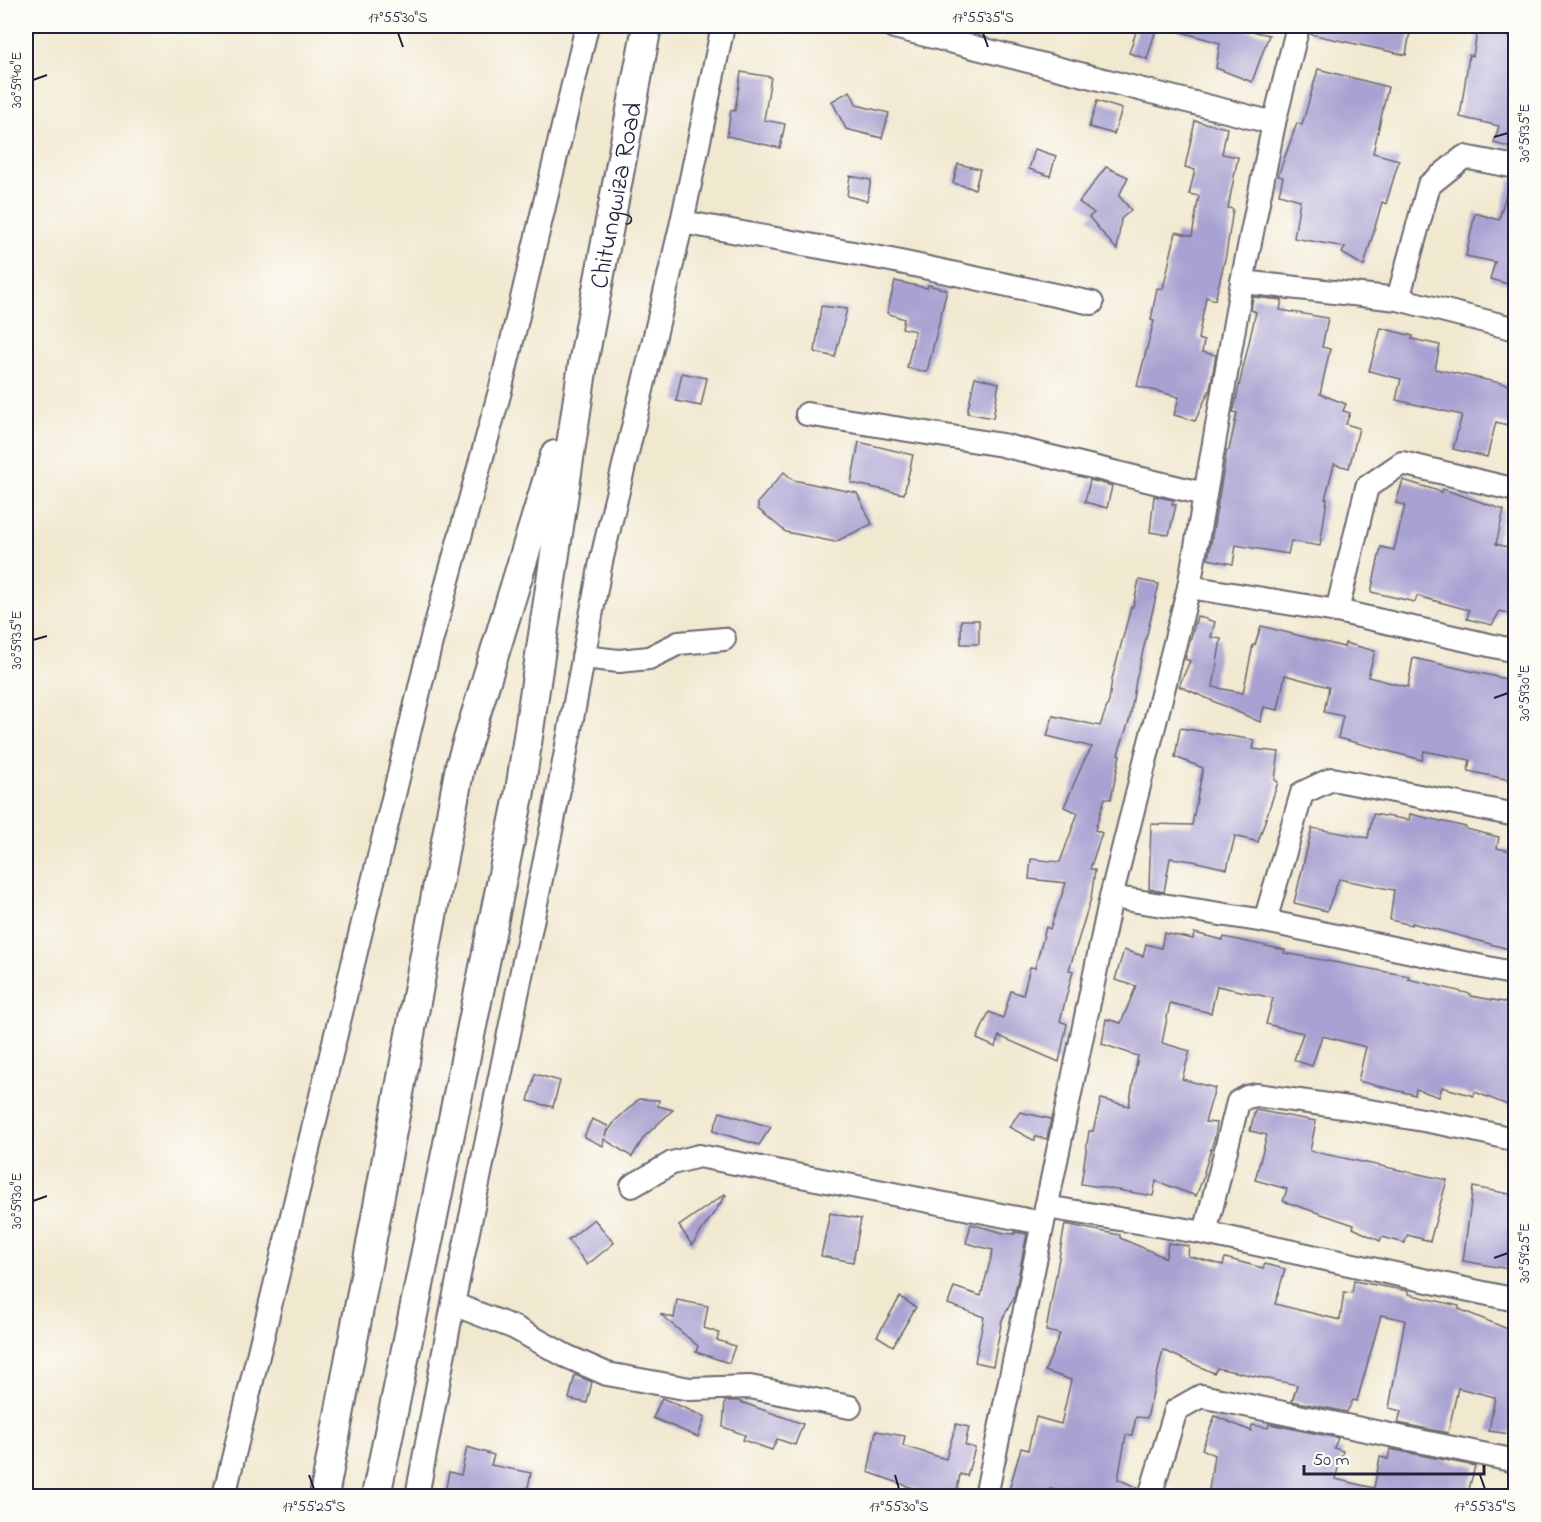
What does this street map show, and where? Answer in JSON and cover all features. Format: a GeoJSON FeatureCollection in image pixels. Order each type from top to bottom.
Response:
{"type":"FeatureCollection","features":[{"type":"Feature","properties":{"kind":"main road","name":"Chitungwiza Road"},"geometry":{"type":"LineString","coordinates":[[583,364],[647,26]]}},
{"type":"Feature","properties":{"kind":"main road"},"geometry":{"type":"LineString","coordinates":[[324,1497],[460,766],[583,364]]}},
{"type":"Feature","properties":{"kind":"main road"},"geometry":{"type":"LineString","coordinates":[[376,1497],[520,792],[583,364]]}},
{"type":"Feature","properties":{"kind":"street"},"geometry":{"type":"LineString","coordinates":[[224,1497],[431,642],[500,391],[587,26]]}},
{"type":"Feature","properties":{"kind":"street"},"geometry":{"type":"LineString","coordinates":[[417,1497],[453,1304],[554,816],[601,562],[682,222],[723,26]]}},
{"type":"Feature","properties":{"kind":"street"},"geometry":{"type":"LineString","coordinates":[[986,1497],[1111,897],[1189,587],[1242,282],[1274,123],[1298,26]]}},
{"type":"Feature","properties":{"kind":"street"},"geometry":{"type":"LineString","coordinates":[[894,27],[1274,123]]}},
{"type":"Feature","properties":{"kind":"street"},"geometry":{"type":"LineString","coordinates":[[1398,299],[1429,185],[1464,157],[1515,167]]}},
{"type":"Feature","properties":{"kind":"street"},"geometry":{"type":"LineString","coordinates":[[682,222],[886,259],[1092,303]]}},
{"type":"Feature","properties":{"kind":"street"},"geometry":{"type":"LineString","coordinates":[[1242,282],[1398,299],[1515,328]]}},
{"type":"Feature","properties":{"kind":"street"},"geometry":{"type":"LineString","coordinates":[[807,414],[1002,445],[1204,494]]}},
{"type":"Feature","properties":{"kind":"street"},"geometry":{"type":"LineString","coordinates":[[1337,611],[1367,487],[1402,463],[1515,490]]}},
{"type":"Feature","properties":{"kind":"street"},"geometry":{"type":"LineString","coordinates":[[1189,587],[1337,611],[1515,651]]}},
{"type":"Feature","properties":{"kind":"street"},"geometry":{"type":"LineString","coordinates":[[583,657],[618,661],[649,658],[679,643],[724,639]]}},
{"type":"Feature","properties":{"kind":"street"},"geometry":{"type":"LineString","coordinates":[[1265,921],[1302,793],[1332,779],[1515,815]]}},
{"type":"Feature","properties":{"kind":"street"},"geometry":{"type":"LineString","coordinates":[[1111,897],[1265,921],[1515,974]]}},
{"type":"Feature","properties":{"kind":"street"},"geometry":{"type":"LineString","coordinates":[[1205,1233],[1238,1102],[1246,1097],[1256,1095],[1375,1111],[1469,1128],[1515,1140]]}},
{"type":"Feature","properties":{"kind":"street"},"geometry":{"type":"LineString","coordinates":[[632,1186],[672,1163],[699,1156],[1044,1215],[1205,1233],[1515,1300]]}},
{"type":"Feature","properties":{"kind":"street"},"geometry":{"type":"LineString","coordinates":[[453,1304],[515,1328],[566,1356],[607,1374],[690,1389],[750,1387],[850,1407]]}},
{"type":"Feature","properties":{"kind":"street"},"geometry":{"type":"LineString","coordinates":[[1150,1497],[1176,1410],[1201,1396],[1515,1461]]}},
{"type":"Feature","properties":{"kind":"building"},"geometry":{"type":"Polygon","coordinates":[[[1138,26],[1157,26],[1147,59],[1129,53],[1138,26]]]}},
{"type":"Feature","properties":{"kind":"building"},"geometry":{"type":"Polygon","coordinates":[[[1179,26],[1230,26],[1269,35],[1252,82],[1216,68],[1220,43],[1178,31],[1179,26]]]}},
{"type":"Feature","properties":{"kind":"building"},"geometry":{"type":"Polygon","coordinates":[[[1311,26],[1411,26],[1406,55],[1310,34],[1311,26]]]}},
{"type":"Feature","properties":{"kind":"building"},"geometry":{"type":"Polygon","coordinates":[[[1478,26],[1510,31],[1508,37],[1515,40],[1515,149],[1494,143],[1499,126],[1460,117],[1469,55],[1473,56],[1478,26]]]}},
{"type":"Feature","properties":{"kind":"building"},"geometry":{"type":"Polygon","coordinates":[[[1318,69],[1388,87],[1373,153],[1399,160],[1386,204],[1382,202],[1364,266],[1342,253],[1345,247],[1294,238],[1300,200],[1279,194],[1283,177],[1278,176],[1297,123],[1302,125],[1318,69]]]}},
{"type":"Feature","properties":{"kind":"building"},"geometry":{"type":"Polygon","coordinates":[[[741,72],[771,77],[764,120],[785,124],[780,148],[727,136],[731,110],[735,111],[741,72]]]}},
{"type":"Feature","properties":{"kind":"building"},"geometry":{"type":"Polygon","coordinates":[[[850,91],[857,105],[889,113],[882,138],[846,129],[832,101],[850,91]]]}},
{"type":"Feature","properties":{"kind":"building"},"geometry":{"type":"Polygon","coordinates":[[[1097,101],[1122,109],[1114,134],[1089,127],[1097,101]]]}},
{"type":"Feature","properties":{"kind":"building"},"geometry":{"type":"Polygon","coordinates":[[[1195,121],[1227,128],[1222,154],[1238,157],[1228,208],[1233,209],[1226,255],[1215,300],[1206,297],[1198,339],[1204,341],[1202,352],[1216,355],[1210,389],[1195,421],[1174,415],[1179,397],[1137,386],[1154,321],[1151,320],[1157,288],[1163,289],[1176,232],[1192,236],[1199,196],[1189,194],[1195,170],[1185,167],[1195,121]]]}},
{"type":"Feature","properties":{"kind":"building"},"geometry":{"type":"Polygon","coordinates":[[[1035,149],[1056,156],[1050,176],[1029,169],[1035,149]]]}},
{"type":"Feature","properties":{"kind":"building"},"geometry":{"type":"Polygon","coordinates":[[[958,164],[980,169],[975,189],[953,183],[958,164]]]}},
{"type":"Feature","properties":{"kind":"building"},"geometry":{"type":"Polygon","coordinates":[[[1106,167],[1128,177],[1119,196],[1131,210],[1121,219],[1117,250],[1089,217],[1094,213],[1079,202],[1106,167]]]}},
{"type":"Feature","properties":{"kind":"building"},"geometry":{"type":"Polygon","coordinates":[[[850,176],[871,180],[867,201],[847,196],[850,176]]]}},
{"type":"Feature","properties":{"kind":"building"},"geometry":{"type":"Polygon","coordinates":[[[1510,180],[1515,181],[1515,286],[1490,279],[1495,262],[1466,256],[1475,213],[1499,220],[1510,180]]]}},
{"type":"Feature","properties":{"kind":"building"},"geometry":{"type":"Polygon","coordinates":[[[895,281],[947,290],[927,372],[907,368],[915,331],[902,328],[904,319],[887,313],[895,281]]]}},
{"type":"Feature","properties":{"kind":"building"},"geometry":{"type":"Polygon","coordinates":[[[1253,297],[1282,300],[1280,310],[1328,318],[1322,347],[1330,349],[1320,394],[1346,404],[1343,411],[1350,413],[1346,424],[1359,428],[1349,468],[1334,464],[1325,499],[1327,499],[1320,546],[1291,541],[1288,554],[1236,545],[1233,564],[1208,559],[1227,450],[1229,450],[1237,413],[1233,412],[1256,312],[1251,310],[1253,297]]]}},
{"type":"Feature","properties":{"kind":"building"},"geometry":{"type":"Polygon","coordinates":[[[821,306],[847,309],[835,357],[815,352],[821,306]]]}},
{"type":"Feature","properties":{"kind":"building"},"geometry":{"type":"Polygon","coordinates":[[[1381,328],[1413,336],[1412,339],[1440,345],[1435,369],[1515,386],[1515,427],[1496,422],[1487,457],[1453,449],[1462,415],[1396,400],[1401,379],[1369,371],[1381,328]]]}},
{"type":"Feature","properties":{"kind":"building"},"geometry":{"type":"Polygon","coordinates":[[[682,373],[707,378],[701,406],[676,401],[682,373]]]}},
{"type":"Feature","properties":{"kind":"building"},"geometry":{"type":"Polygon","coordinates":[[[975,377],[999,383],[993,418],[967,413],[975,377]]]}},
{"type":"Feature","properties":{"kind":"building"},"geometry":{"type":"Polygon","coordinates":[[[859,442],[913,455],[904,494],[851,483],[859,442]]]}},
{"type":"Feature","properties":{"kind":"building"},"geometry":{"type":"Polygon","coordinates":[[[784,472],[793,480],[857,493],[872,524],[835,542],[786,532],[758,509],[758,502],[784,472]]]}},
{"type":"Feature","properties":{"kind":"building"},"geometry":{"type":"Polygon","coordinates":[[[1090,480],[1112,486],[1107,508],[1085,502],[1090,480]]]}},
{"type":"Feature","properties":{"kind":"building"},"geometry":{"type":"Polygon","coordinates":[[[1403,480],[1442,492],[1443,489],[1504,510],[1496,544],[1515,549],[1515,599],[1510,614],[1500,611],[1492,625],[1467,619],[1469,610],[1417,596],[1415,602],[1371,592],[1381,547],[1394,550],[1405,505],[1396,503],[1403,480]]]}},
{"type":"Feature","properties":{"kind":"building"},"geometry":{"type":"Polygon","coordinates":[[[1154,496],[1173,500],[1172,505],[1176,505],[1169,535],[1150,532],[1154,496]]]}},
{"type":"Feature","properties":{"kind":"building"},"geometry":{"type":"Polygon","coordinates":[[[1139,580],[1159,584],[1136,680],[1130,718],[1118,754],[1120,755],[1111,799],[1105,798],[1095,830],[1102,833],[1090,869],[1095,870],[1091,898],[1069,970],[1073,971],[1060,1021],[1067,1024],[1059,1062],[999,1036],[995,1047],[977,1039],[989,1012],[1003,1018],[1011,991],[1023,995],[1030,967],[1035,968],[1046,927],[1050,929],[1066,883],[1029,879],[1031,859],[1060,862],[1078,813],[1064,807],[1092,747],[1047,736],[1053,716],[1100,726],[1109,701],[1112,679],[1139,580]]]}},
{"type":"Feature","properties":{"kind":"building"},"geometry":{"type":"Polygon","coordinates":[[[1197,616],[1215,622],[1211,637],[1221,639],[1213,687],[1243,693],[1253,645],[1255,645],[1261,626],[1344,647],[1345,643],[1375,651],[1368,677],[1408,687],[1413,658],[1515,681],[1515,781],[1468,771],[1470,760],[1424,751],[1422,760],[1338,738],[1343,716],[1324,712],[1329,687],[1285,675],[1278,710],[1264,707],[1260,722],[1179,686],[1190,661],[1185,659],[1197,616]]]}},
{"type":"Feature","properties":{"kind":"building"},"geometry":{"type":"Polygon","coordinates":[[[961,620],[979,620],[979,644],[961,644],[961,620]]]}},
{"type":"Feature","properties":{"kind":"building"},"geometry":{"type":"Polygon","coordinates":[[[1180,728],[1255,740],[1253,749],[1279,752],[1275,780],[1278,782],[1258,842],[1235,836],[1227,869],[1170,858],[1164,892],[1149,889],[1151,824],[1192,825],[1203,768],[1175,757],[1180,728]]]}},
{"type":"Feature","properties":{"kind":"building"},"geometry":{"type":"Polygon","coordinates":[[[1373,814],[1409,820],[1410,814],[1466,827],[1466,829],[1499,837],[1497,848],[1515,852],[1515,923],[1509,949],[1412,923],[1412,925],[1390,920],[1394,890],[1339,879],[1327,911],[1294,903],[1312,828],[1368,838],[1373,814]]]}},
{"type":"Feature","properties":{"kind":"building"},"geometry":{"type":"Polygon","coordinates":[[[1164,933],[1193,939],[1194,933],[1223,940],[1224,937],[1285,950],[1284,953],[1409,976],[1408,979],[1471,994],[1471,996],[1515,1004],[1515,1108],[1475,1092],[1474,1096],[1442,1087],[1439,1097],[1416,1089],[1415,1095],[1358,1081],[1366,1047],[1322,1036],[1312,1066],[1294,1060],[1303,1033],[1266,1024],[1273,998],[1217,986],[1211,1013],[1170,1003],[1162,1043],[1190,1051],[1182,1079],[1215,1088],[1205,1122],[1217,1123],[1215,1136],[1196,1196],[1156,1181],[1153,1196],[1081,1184],[1089,1131],[1093,1131],[1101,1099],[1129,1106],[1138,1056],[1102,1044],[1106,1019],[1121,1023],[1136,986],[1115,980],[1124,950],[1143,956],[1146,944],[1161,948],[1164,933]]]}},
{"type":"Feature","properties":{"kind":"building"},"geometry":{"type":"Polygon","coordinates":[[[535,1074],[560,1081],[553,1107],[528,1101],[535,1074]]]}},
{"type":"Feature","properties":{"kind":"building"},"geometry":{"type":"Polygon","coordinates":[[[639,1099],[659,1100],[658,1106],[673,1110],[644,1137],[632,1157],[604,1139],[603,1146],[584,1137],[592,1119],[608,1126],[605,1136],[615,1121],[639,1099]]]}},
{"type":"Feature","properties":{"kind":"building"},"geometry":{"type":"Polygon","coordinates":[[[1255,1110],[1316,1121],[1310,1151],[1447,1180],[1430,1241],[1407,1235],[1405,1243],[1382,1237],[1380,1241],[1353,1228],[1354,1225],[1283,1201],[1287,1189],[1255,1180],[1267,1135],[1250,1131],[1255,1110]]]}},
{"type":"Feature","properties":{"kind":"building"},"geometry":{"type":"Polygon","coordinates":[[[720,1112],[771,1127],[759,1145],[713,1131],[720,1112]]]}},
{"type":"Feature","properties":{"kind":"building"},"geometry":{"type":"Polygon","coordinates":[[[1020,1112],[1051,1119],[1047,1139],[1035,1137],[1035,1141],[1009,1127],[1020,1112]]]}},
{"type":"Feature","properties":{"kind":"building"},"geometry":{"type":"Polygon","coordinates":[[[1473,1187],[1515,1195],[1515,1270],[1463,1261],[1473,1187]]]}},
{"type":"Feature","properties":{"kind":"building"},"geometry":{"type":"Polygon","coordinates":[[[726,1195],[692,1245],[679,1226],[726,1195]]]}},
{"type":"Feature","properties":{"kind":"building"},"geometry":{"type":"Polygon","coordinates":[[[830,1213],[861,1219],[853,1262],[821,1256],[830,1213]]]}},
{"type":"Feature","properties":{"kind":"building"},"geometry":{"type":"Polygon","coordinates":[[[594,1219],[614,1243],[587,1265],[568,1240],[594,1219]]]}},
{"type":"Feature","properties":{"kind":"building"},"geometry":{"type":"Polygon","coordinates":[[[971,1224],[1004,1233],[1027,1234],[1014,1297],[1002,1320],[993,1366],[975,1362],[984,1317],[948,1304],[954,1287],[981,1296],[993,1250],[966,1243],[971,1224]]]}},
{"type":"Feature","properties":{"kind":"building"},"geometry":{"type":"Polygon","coordinates":[[[1065,1224],[1120,1235],[1120,1238],[1166,1258],[1168,1243],[1189,1246],[1188,1256],[1223,1265],[1225,1258],[1263,1268],[1265,1264],[1285,1269],[1275,1304],[1340,1320],[1344,1292],[1352,1293],[1354,1281],[1408,1291],[1408,1294],[1459,1306],[1459,1309],[1515,1332],[1515,1403],[1510,1434],[1489,1431],[1495,1397],[1458,1388],[1448,1433],[1398,1423],[1401,1411],[1389,1408],[1405,1320],[1381,1315],[1357,1401],[1353,1400],[1347,1412],[1292,1401],[1297,1385],[1217,1368],[1214,1373],[1163,1350],[1147,1418],[1136,1417],[1132,1436],[1126,1435],[1118,1479],[1138,1488],[1137,1497],[1088,1497],[1066,1490],[1065,1493],[1050,1489],[1048,1497],[1031,1497],[1009,1490],[1021,1448],[1028,1450],[1036,1417],[1061,1424],[1071,1380],[1045,1371],[1060,1334],[1046,1331],[1065,1224]]]}},
{"type":"Feature","properties":{"kind":"building"},"geometry":{"type":"Polygon","coordinates":[[[900,1297],[916,1307],[893,1346],[877,1336],[900,1297]]]}},
{"type":"Feature","properties":{"kind":"building"},"geometry":{"type":"Polygon","coordinates":[[[677,1300],[708,1306],[704,1328],[719,1333],[717,1340],[735,1346],[729,1363],[696,1352],[698,1346],[660,1314],[674,1318],[677,1300]]]}},
{"type":"Feature","properties":{"kind":"building"},"geometry":{"type":"Polygon","coordinates":[[[575,1375],[592,1382],[587,1403],[569,1399],[575,1375]]]}},
{"type":"Feature","properties":{"kind":"building"},"geometry":{"type":"Polygon","coordinates":[[[662,1398],[705,1417],[698,1437],[653,1418],[662,1398]]]}},
{"type":"Feature","properties":{"kind":"building"},"geometry":{"type":"Polygon","coordinates":[[[725,1401],[738,1401],[803,1424],[795,1445],[777,1439],[772,1450],[743,1440],[745,1435],[723,1427],[725,1401]]]}},
{"type":"Feature","properties":{"kind":"building"},"geometry":{"type":"Polygon","coordinates":[[[1215,1416],[1251,1431],[1252,1425],[1268,1428],[1269,1424],[1338,1438],[1334,1448],[1343,1451],[1335,1479],[1374,1488],[1380,1457],[1388,1459],[1390,1449],[1475,1466],[1467,1497],[1208,1497],[1214,1455],[1202,1449],[1215,1416]]]}},
{"type":"Feature","properties":{"kind":"building"},"geometry":{"type":"Polygon","coordinates":[[[956,1424],[969,1427],[965,1445],[975,1448],[967,1476],[960,1474],[956,1497],[916,1497],[918,1490],[868,1472],[876,1431],[905,1436],[903,1446],[946,1459],[956,1424]]]}},
{"type":"Feature","properties":{"kind":"building"},"geometry":{"type":"Polygon","coordinates":[[[467,1447],[494,1455],[491,1465],[531,1473],[526,1497],[444,1497],[449,1472],[461,1475],[467,1447]]]}}]}
